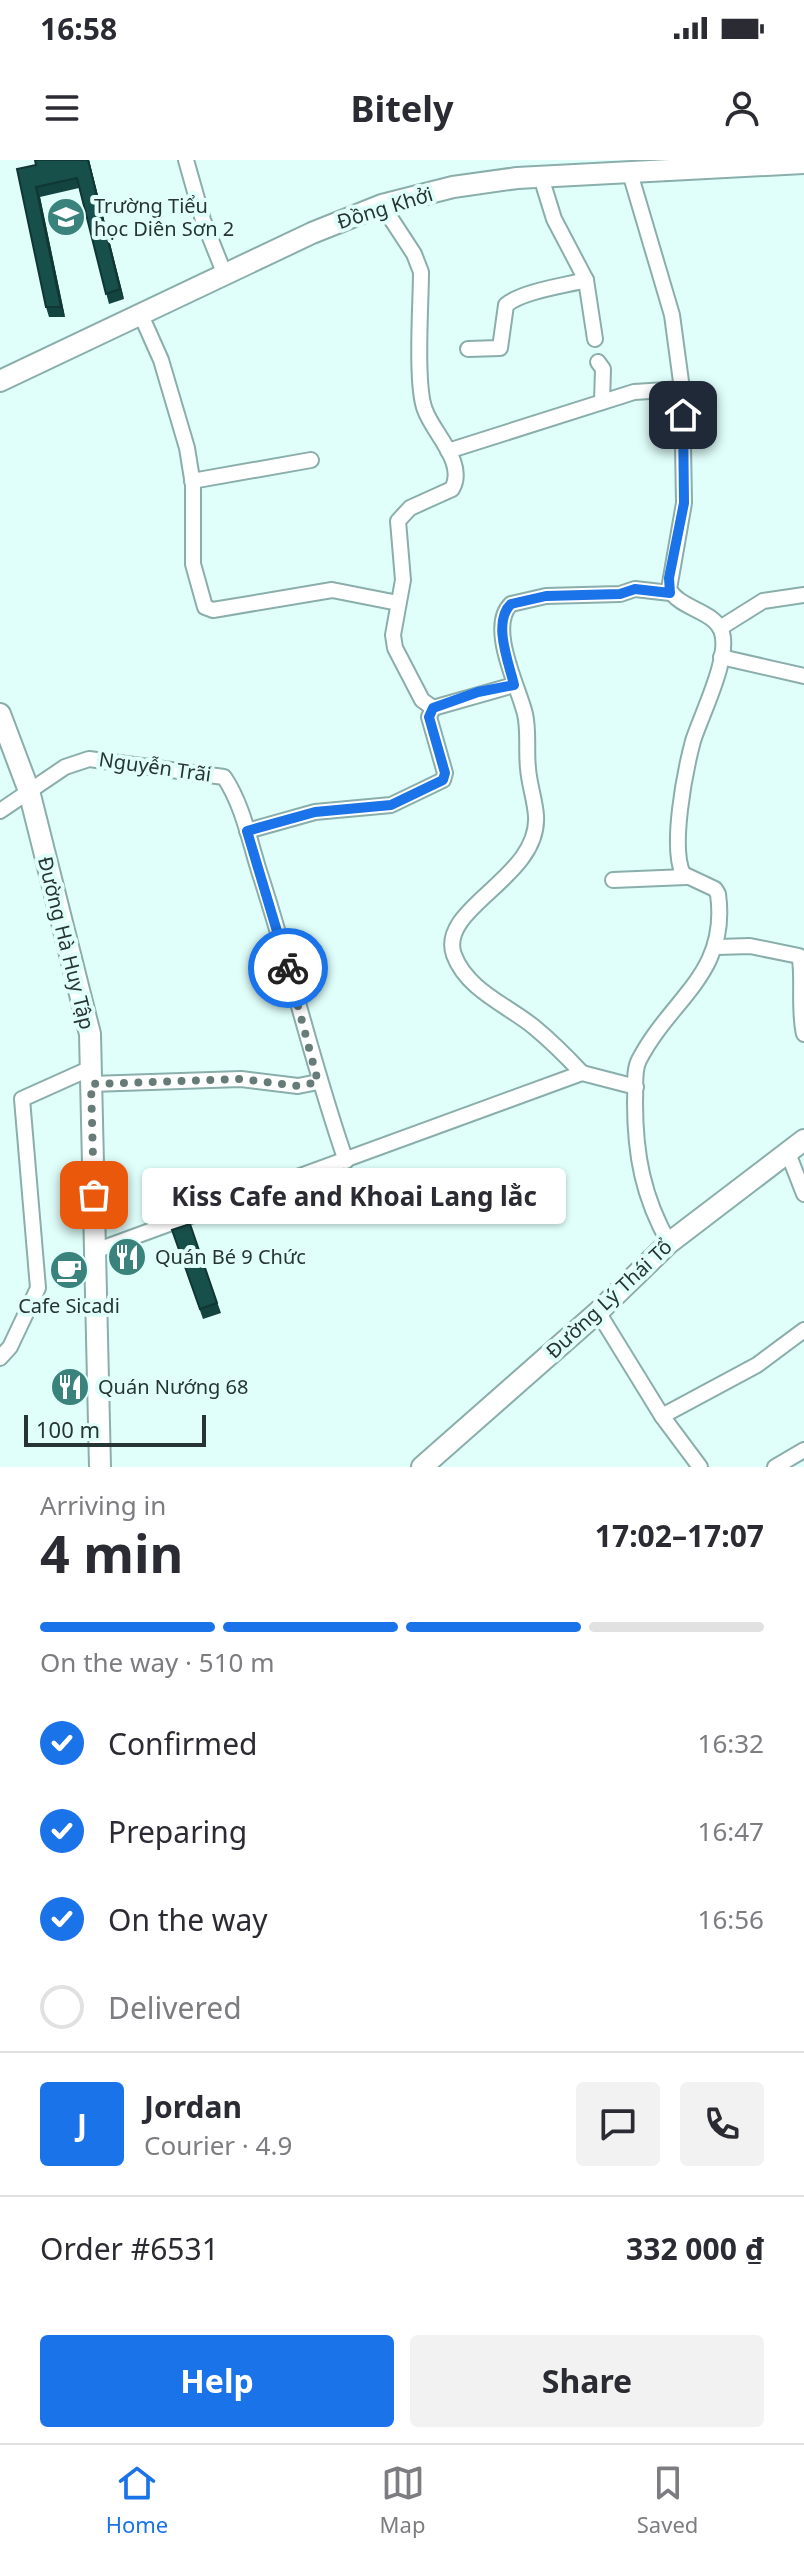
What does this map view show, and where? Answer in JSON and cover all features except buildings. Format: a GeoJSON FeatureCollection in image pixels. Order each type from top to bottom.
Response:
{"type":"FeatureCollection","features":[{"type":"Feature","properties":{"kind":"street"},"geometry":{"type":"LineString","coordinates":[[186,160],[203,220],[225,275]]}},
{"type":"Feature","properties":{"kind":"street","name":"Đồng Khởi"},"geometry":{"type":"LineString","coordinates":[[0,381],[312,233],[382,205],[453,187],[541,177],[638,168],[804,163]]}},
{"type":"Feature","properties":{"kind":"street"},"geometry":{"type":"LineString","coordinates":[[638,168],[672,315],[682,389],[684,503],[669,578],[670,593]]}},
{"type":"Feature","properties":{"kind":"street"},"geometry":{"type":"LineString","coordinates":[[541,177],[554,219],[586,280],[595,339]]}},
{"type":"Feature","properties":{"kind":"street"},"geometry":{"type":"LineString","coordinates":[[382,205],[414,254],[421,272],[422,399],[448,451],[456,476],[452,489],[410,508],[398,521],[403,580],[393,635],[398,659],[422,700],[433,708]]}},
{"type":"Feature","properties":{"kind":"street"},"geometry":{"type":"LineString","coordinates":[[468,349],[500,348],[506,305],[517,295],[545,292],[586,280]]}},
{"type":"Feature","properties":{"kind":"street"},"geometry":{"type":"LineString","coordinates":[[141,315],[168,379],[192,481],[193,564],[208,610],[332,590],[398,603]]}},
{"type":"Feature","properties":{"kind":"street"},"geometry":{"type":"LineString","coordinates":[[598,362],[603,369],[602,402]]}},
{"type":"Feature","properties":{"kind":"street"},"geometry":{"type":"LineString","coordinates":[[448,451],[634,392],[682,389]]}},
{"type":"Feature","properties":{"kind":"street"},"geometry":{"type":"LineString","coordinates":[[192,481],[311,460]]}},
{"type":"Feature","properties":{"kind":"street"},"geometry":{"type":"LineString","coordinates":[[636,1087],[582,1073],[531,1024],[473,982],[453,954],[452,935],[459,921],[518,864],[534,841],[536,820],[528,769],[526,717],[514,685],[503,626],[504,614],[511,604],[546,596],[620,594],[635,589],[670,593],[720,628],[724,643],[693,743],[681,812],[678,858],[686,877]]}},
{"type":"Feature","properties":{"kind":"street"},"geometry":{"type":"LineString","coordinates":[[720,628],[763,601],[804,595]]}},
{"type":"Feature","properties":{"kind":"street"},"geometry":{"type":"LineString","coordinates":[[721,657],[804,676]]}},
{"type":"Feature","properties":{"kind":"street"},"geometry":{"type":"LineString","coordinates":[[247,831],[315,812],[391,805],[443,780],[445,773],[429,717],[433,708],[478,692],[514,685]]}},
{"type":"Feature","properties":{"kind":"street","name":"Đường Hà Huy Tập"},"geometry":{"type":"LineString","coordinates":[[0,714],[29,791],[90,1034],[100,1467]]}},
{"type":"Feature","properties":{"kind":"street","name":"Nguyễn Trãi"},"geometry":{"type":"LineString","coordinates":[[0,811],[65,767],[89,759],[218,775],[231,787],[247,831],[318,1082],[346,1161]]}},
{"type":"Feature","properties":{"kind":"street"},"geometry":{"type":"LineString","coordinates":[[613,880],[686,877],[715,889],[718,894],[717,947],[707,969],[640,1059],[636,1087],[635,1144],[639,1168],[652,1210],[669,1243]]}},
{"type":"Feature","properties":{"kind":"street"},"geometry":{"type":"LineString","coordinates":[[717,947],[750,946],[799,956],[803,965],[799,1015],[804,1034]]}},
{"type":"Feature","properties":{"kind":"street"},"geometry":{"type":"LineString","coordinates":[[95,1251],[582,1073]]}},
{"type":"Feature","properties":{"kind":"street"},"geometry":{"type":"LineString","coordinates":[[0,1358],[10,1347],[38,1288],[22,1099],[91,1076],[241,1079],[298,1086],[318,1082]]}},
{"type":"Feature","properties":{"kind":"street"},"geometry":{"type":"LineString","coordinates":[[796,1146],[804,1194]]}},
{"type":"Feature","properties":{"kind":"street","name":"Đường Lý Thái Tổ"},"geometry":{"type":"LineString","coordinates":[[422,1467],[598,1312],[669,1243],[796,1146]]}},
{"type":"Feature","properties":{"kind":"street"},"geometry":{"type":"LineString","coordinates":[[598,1312],[662,1416],[700,1467]]}},
{"type":"Feature","properties":{"kind":"street"},"geometry":{"type":"LineString","coordinates":[[662,1416],[757,1365],[804,1330]]}},
{"type":"Feature","properties":{"kind":"street"},"geometry":{"type":"LineString","coordinates":[[775,1467],[804,1450]]}},
{"type":"Feature","properties":{"kind":"way so far"},"geometry":{"type":"LineString","coordinates":[[94,1195],[91,1084],[241,1079],[298,1086],[318,1082],[288,968]]}},
{"type":"Feature","properties":{"kind":"place","name":"Trường Tiểu học Diên Sơn 2"},"geometry":{"type":"Point","coordinates":[66,217]}},
{"type":"Feature","properties":{"kind":"place","name":"Kiss Cafe and Khoai Lang lằc"},"geometry":{"type":"Point","coordinates":[94,1195]}},
{"type":"Feature","properties":{"kind":"place","name":"Quán Bé 9 Chức"},"geometry":{"type":"Point","coordinates":[127,1257]}},
{"type":"Feature","properties":{"kind":"place","name":"Cafe Sicadi"},"geometry":{"type":"Point","coordinates":[69,1270]}},
{"type":"Feature","properties":{"kind":"place","name":"Quán Nướng 68"},"geometry":{"type":"Point","coordinates":[70,1387]}},
{"type":"Feature","properties":{"kind":"route"},"geometry":{"type":"LineString","coordinates":[[288,968],[247,831],[315,812],[391,805],[443,780],[445,773],[429,717],[433,708],[478,692],[514,685],[503,626],[506,608],[511,604],[546,596],[620,594],[635,589],[670,593],[669,578],[684,503],[683,415]]}}]}
